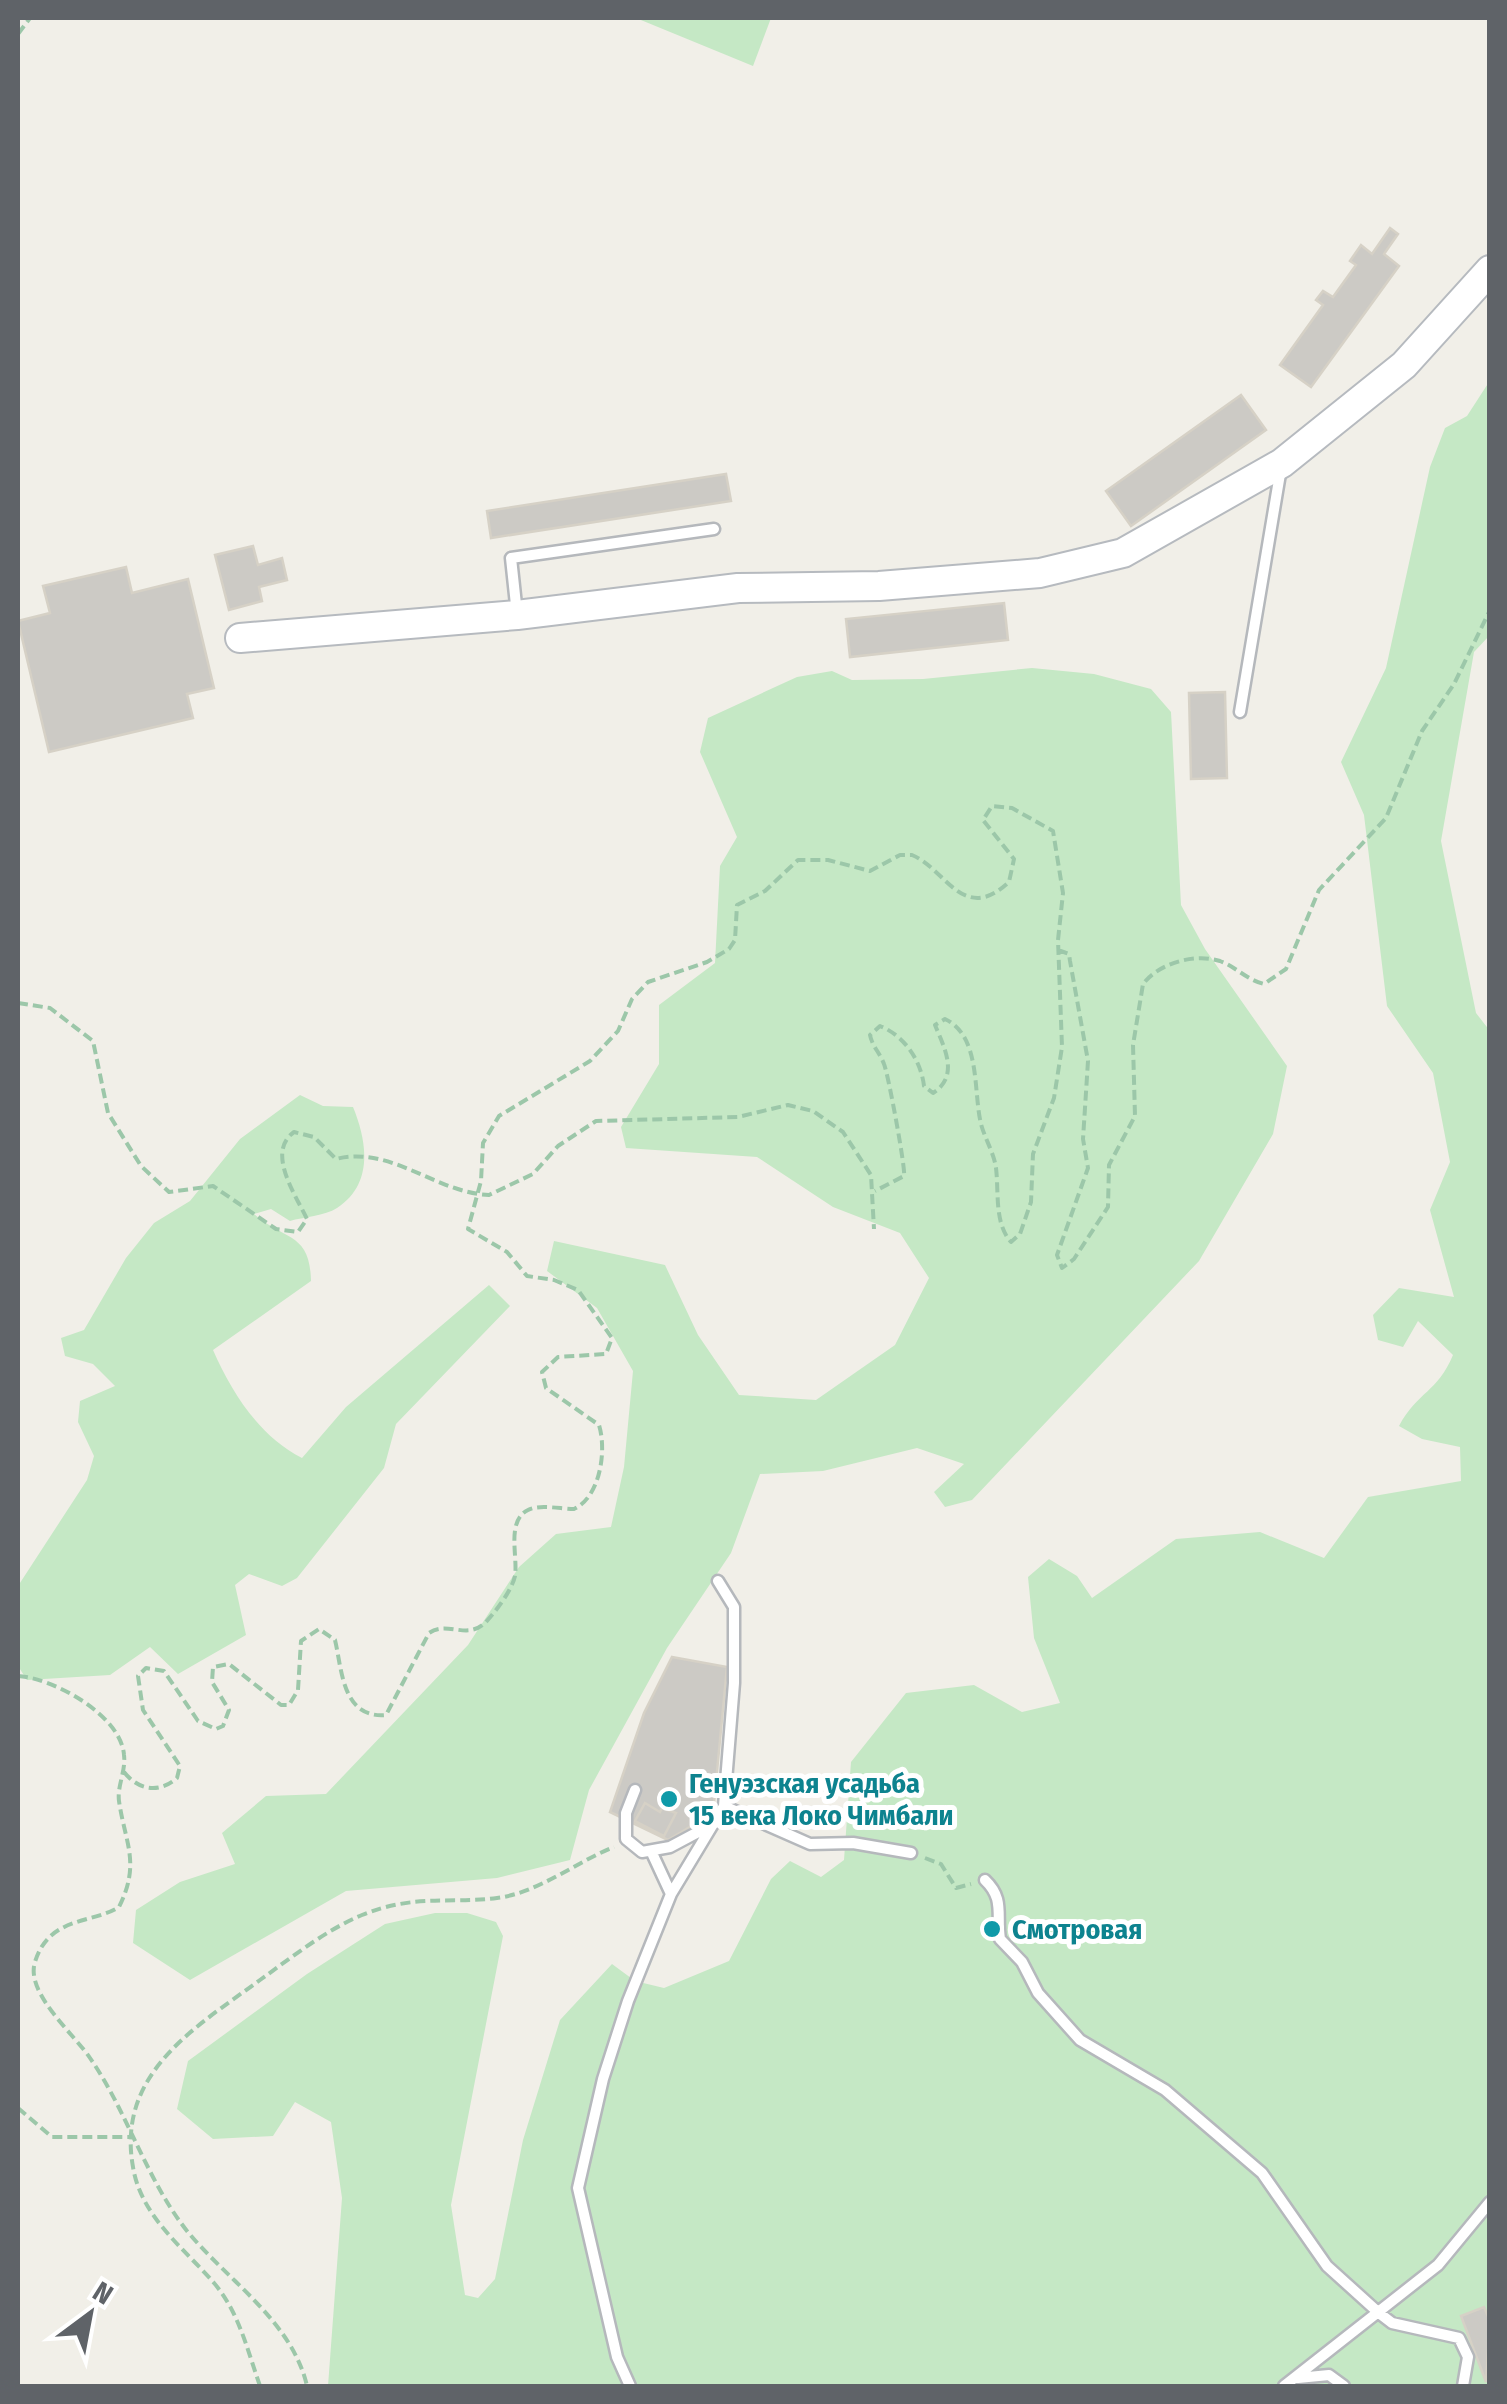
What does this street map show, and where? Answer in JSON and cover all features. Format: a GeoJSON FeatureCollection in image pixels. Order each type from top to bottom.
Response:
{"type":"FeatureCollection","features":[{"type":"Feature","properties":{"kind":"street"},"geometry":{"type":"LineString","coordinates":[[240,638],[517,615],[738,588],[878,586],[1040,573],[1124,553],[1282,462],[1404,366],[1490,270]]}},
{"type":"Feature","properties":{"kind":"lane"},"geometry":{"type":"LineString","coordinates":[[1240,712],[1282,462]]}},
{"type":"Feature","properties":{"kind":"lane"},"geometry":{"type":"LineString","coordinates":[[517,615],[511,558],[714,529]]}},
{"type":"Feature","properties":{"kind":"lane"},"geometry":{"type":"LineString","coordinates":[[630,2386],[617,2357],[578,2188],[612,2049],[671,1894],[724,1806],[734,1683],[734,1607],[718,1581]]}},
{"type":"Feature","properties":{"kind":"lane"},"geometry":{"type":"LineString","coordinates":[[636,1790],[626,1813],[628,1841],[642,1852],[652,1853],[715,1822]]}},
{"type":"Feature","properties":{"kind":"lane"},"geometry":{"type":"LineString","coordinates":[[724,1806],[810,1844],[853,1844],[912,1853]]}},
{"type":"Feature","properties":{"kind":"lane"},"geometry":{"type":"LineString","coordinates":[[652,1853],[671,1894]]}},
{"type":"Feature","properties":{"kind":"lane"},"geometry":{"type":"LineString","coordinates":[[985,1880],[996,1892],[1000,1906],[1000,1939],[1022,1962],[1038,1994],[1080,2040],[1165,2090],[1262,2173],[1327,2266],[1379,2313],[1392,2323],[1460,2338],[1468,2357],[1463,2386]]}},
{"type":"Feature","properties":{"kind":"lane"},"geometry":{"type":"LineString","coordinates":[[1288,2383],[1438,2265],[1490,2202]]}},
{"type":"Feature","properties":{"kind":"lane"},"geometry":{"type":"LineString","coordinates":[[1288,2383],[1329,2375],[1344,2386]]}},
{"type":"Feature","properties":{"kind":"path"},"geometry":{"type":"LineString","coordinates":[[18,34],[30,18]]}},
{"type":"Feature","properties":{"kind":"path"},"geometry":{"type":"LineString","coordinates":[[1058,950],[1068,954],[1070,961],[1088,1073],[1083,1139],[1088,1178],[1057,1255],[1062,1268],[1074,1260],[1108,1207],[1109,1165],[1135,1116],[1132,1045],[1143,984],[1175,962],[1197,958],[1218,961],[1264,984],[1286,969],[1318,890],[1372,835],[1397,798],[1422,731],[1454,684],[1490,610]]}},
{"type":"Feature","properties":{"kind":"path"},"geometry":{"type":"LineString","coordinates":[[124,1772],[140,1786],[160,1788],[177,1778],[180,1766],[138,1696],[138,1676],[146,1668],[164,1671],[198,1721],[216,1729],[224,1726],[229,1710],[212,1682],[214,1667],[229,1664],[282,1705],[289,1705],[298,1690],[301,1641],[319,1629],[335,1640],[340,1674],[352,1700],[361,1709],[386,1715],[429,1633],[436,1628],[474,1630],[486,1622],[511,1585],[516,1528],[524,1512],[532,1508],[574,1509],[592,1492],[603,1447],[599,1426],[546,1388],[542,1372],[558,1357],[606,1354],[612,1338],[578,1290],[554,1280],[527,1276],[508,1252],[468,1230],[478,1195],[483,1143],[499,1116],[590,1061],[618,1031],[639,989],[729,949],[735,940],[737,905],[765,891],[798,860],[828,860],[870,871],[900,855],[912,855],[948,886],[976,898],[1009,882],[1014,859],[983,820],[992,806],[1012,808],[1053,831],[1063,894],[1058,950],[1062,1054],[1054,1098],[1033,1154],[1030,1202],[1015,1241],[1008,1240],[1000,1223],[996,1162],[981,1124],[970,1051],[962,1033],[945,1019],[934,1025],[946,1047],[946,1076],[933,1093],[924,1086],[922,1068],[900,1040],[880,1026],[870,1034],[884,1065],[894,1128],[906,1167],[904,1176],[875,1192]]}},
{"type":"Feature","properties":{"kind":"path"},"geometry":{"type":"LineString","coordinates":[[18,1003],[50,1008],[93,1041],[108,1112],[142,1166],[169,1192],[213,1186],[276,1229],[298,1232],[307,1220],[284,1166],[280,1145],[294,1132],[304,1131],[336,1159],[356,1153],[478,1195],[489,1195],[533,1174],[558,1146],[596,1121],[738,1117],[788,1105],[813,1111],[843,1132],[871,1174],[874,1228]]}},
{"type":"Feature","properties":{"kind":"path"},"geometry":{"type":"LineString","coordinates":[[18,1676],[62,1687],[122,1740],[124,1772],[118,1797],[132,1844],[128,1890],[111,1912],[78,1919],[50,1937],[35,1958],[35,1985],[118,2101],[147,2168],[186,2229],[274,2322],[292,2348],[307,2386]]}},
{"type":"Feature","properties":{"kind":"path"},"geometry":{"type":"LineString","coordinates":[[260,2386],[240,2325],[215,2284],[179,2250],[146,2202],[133,2170],[130,2138],[145,2088],[176,2041],[292,1956],[360,1916],[396,1904],[444,1897],[497,1898],[534,1887],[574,1863],[628,1841]]}},
{"type":"Feature","properties":{"kind":"path"},"geometry":{"type":"LineString","coordinates":[[912,1853],[941,1864],[956,1888],[985,1880]]}},
{"type":"Feature","properties":{"kind":"path"},"geometry":{"type":"LineString","coordinates":[[18,2108],[52,2136],[130,2138]]}},
{"type":"Feature","properties":{"kind":"green space"},"geometry":{"type":"Polygon","coordinates":[[[636,18],[771,18],[753,66],[636,18]]]}},
{"type":"Feature","properties":{"kind":"green space"},"geometry":{"type":"Polygon","coordinates":[[[1489,382],[1489,636],[1474,652],[1441,841],[1476,1013],[1490,1031],[1489,2386],[328,2386],[342,2198],[331,2122],[295,2102],[273,2136],[213,2139],[177,2109],[188,2061],[307,1974],[385,1924],[435,1913],[467,1913],[496,1922],[503,1936],[451,2205],[465,2295],[478,2298],[495,2279],[523,2140],[560,2020],[612,1964],[635,1981],[664,1988],[729,1961],[771,1879],[790,1861],[821,1877],[844,1860],[851,1762],[906,1693],[974,1685],[1022,1712],[1060,1703],[1034,1638],[1028,1577],[1049,1559],[1077,1576],[1092,1598],[1176,1539],[1260,1532],[1324,1558],[1368,1497],[1461,1481],[1460,1447],[1422,1439],[1399,1426],[1447,1368],[1453,1355],[1418,1321],[1403,1347],[1378,1340],[1373,1315],[1399,1288],[1454,1297],[1430,1210],[1450,1162],[1433,1073],[1387,1006],[1364,815],[1341,762],[1386,668],[1430,467],[1445,428],[1467,416],[1489,382]]]}},
{"type":"Feature","properties":{"kind":"green space"},"geometry":{"type":"Polygon","coordinates":[[[1032,668],[1094,674],[1151,689],[1171,712],[1181,905],[1205,949],[1287,1066],[1273,1134],[1199,1261],[972,1500],[945,1507],[934,1492],[964,1464],[917,1448],[823,1471],[760,1474],[731,1553],[667,1648],[589,1790],[570,1860],[497,1878],[346,1891],[190,1980],[133,1943],[136,1910],[180,1882],[235,1864],[222,1833],[266,1796],[326,1794],[468,1645],[519,1567],[556,1534],[611,1527],[624,1467],[633,1371],[597,1308],[547,1271],[554,1241],[665,1265],[698,1335],[739,1395],[816,1400],[895,1345],[929,1278],[900,1233],[833,1207],[757,1157],[626,1148],[621,1127],[659,1064],[659,1005],[715,963],[720,866],[737,837],[700,752],[708,718],[797,677],[832,671],[852,680],[923,679],[1032,668]]]}},
{"type":"Feature","properties":{"kind":"green space"},"geometry":{"type":"Polygon","coordinates":[[[300,1095],[323,1106],[353,1107],[362,1134],[364,1161],[357,1187],[332,1211],[290,1221],[271,1209],[254,1214],[301,1245],[310,1265],[311,1281],[213,1350],[238,1397],[260,1425],[302,1458],[346,1407],[489,1285],[510,1306],[396,1424],[384,1468],[297,1578],[282,1586],[249,1574],[235,1585],[246,1635],[178,1674],[150,1647],[110,1675],[27,1680],[18,1666],[18,1586],[87,1480],[94,1456],[78,1422],[80,1401],[115,1386],[93,1364],[65,1356],[61,1338],[84,1330],[126,1258],[154,1223],[190,1201],[240,1139],[300,1095]]]}},
{"type":"Feature","properties":{"kind":"building"},"geometry":{"type":"Polygon","coordinates":[[[1390,228],[1398,234],[1384,254],[1399,266],[1311,387],[1280,365],[1323,305],[1316,300],[1323,291],[1333,297],[1356,265],[1350,261],[1361,245],[1372,254],[1390,228]]]}},
{"type":"Feature","properties":{"kind":"building"},"geometry":{"type":"Polygon","coordinates":[[[1241,395],[1266,430],[1131,526],[1106,491],[1241,395]]]}},
{"type":"Feature","properties":{"kind":"building"},"geometry":{"type":"Polygon","coordinates":[[[726,474],[731,501],[491,538],[487,511],[726,474]]]}},
{"type":"Feature","properties":{"kind":"building"},"geometry":{"type":"Polygon","coordinates":[[[253,546],[258,565],[282,558],[287,580],[259,587],[262,601],[229,610],[215,555],[253,546]]]}},
{"type":"Feature","properties":{"kind":"building"},"geometry":{"type":"Polygon","coordinates":[[[126,567],[132,593],[188,579],[214,688],[187,694],[193,718],[49,752],[18,621],[50,613],[43,586],[126,567]]]}},
{"type":"Feature","properties":{"kind":"building"},"geometry":{"type":"Polygon","coordinates":[[[1004,603],[1008,640],[850,657],[846,619],[1004,603]]]}},
{"type":"Feature","properties":{"kind":"building"},"geometry":{"type":"Polygon","coordinates":[[[1225,692],[1227,778],[1191,779],[1189,693],[1225,692]]]}},
{"type":"Feature","properties":{"kind":"building","name":"Генуэзская усадьба 15 века Локо Чимбали"},"geometry":{"type":"Polygon","coordinates":[[[672,1657],[727,1667],[713,1813],[668,1840],[610,1812],[644,1713],[672,1657]]]}},
{"type":"Feature","properties":{"kind":"building","name":"Генуэзская усадьба 15 века Локо Чимбали"},"geometry":{"type":"Polygon","coordinates":[[[645,1803],[660,1812],[662,1808],[676,1813],[664,1836],[635,1821],[645,1803]]]}},
{"type":"Feature","properties":{"kind":"building"},"geometry":{"type":"Polygon","coordinates":[[[1484,2307],[1490,2321],[1486,2382],[1461,2316],[1484,2307]]]}},
{"type":"Feature","properties":{"kind":"place","name":"Генуэзская усадьба 15 века Локо Чимбали"},"geometry":{"type":"Point","coordinates":[669,1799]}},
{"type":"Feature","properties":{"kind":"place","name":"Смотровая"},"geometry":{"type":"Point","coordinates":[992,1929]}}]}
